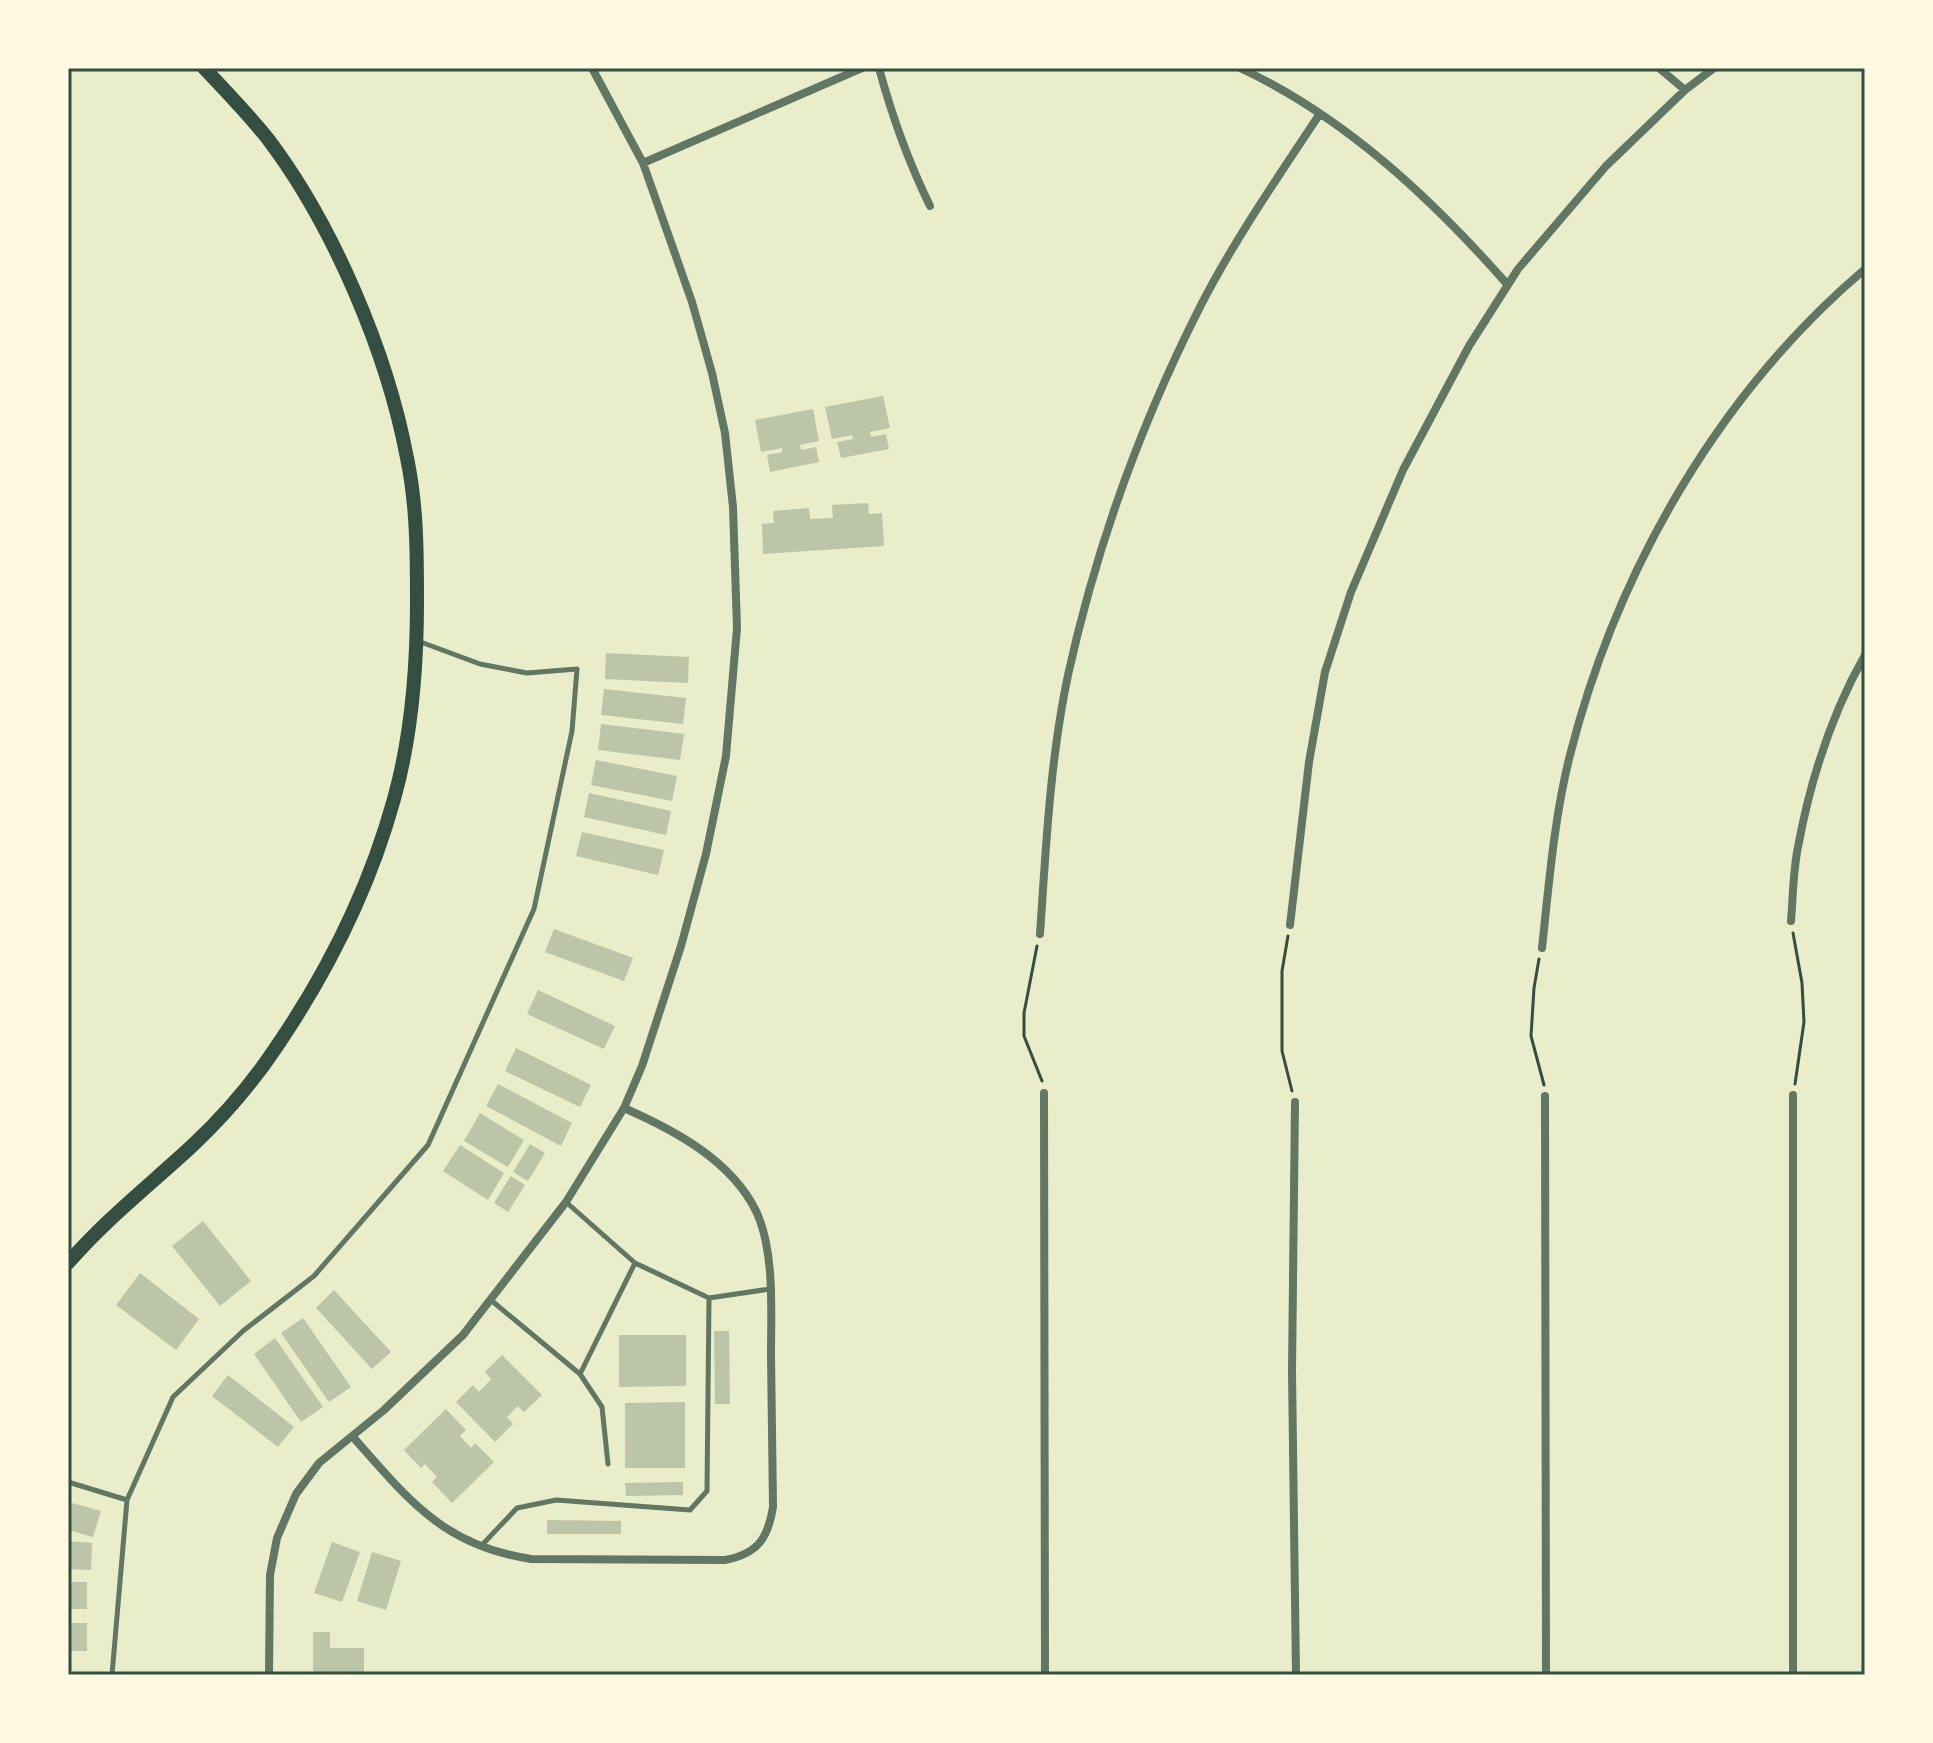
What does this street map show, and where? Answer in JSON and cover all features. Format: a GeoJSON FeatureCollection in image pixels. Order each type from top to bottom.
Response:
{"type":"FeatureCollection","features":[{"type":"Feature","properties":{"kind":"main road"},"geometry":{"type":"LineString","coordinates":[[68,1263],[92,1235],[194,1144],[231,1106],[276,1047],[314,987],[356,906],[395,796],[409,727],[417,641],[417,540],[408,461],[398,415],[367,325],[340,261],[301,188],[244,109],[204,68]]}},
{"type":"Feature","properties":{"kind":"street"},"geometry":{"type":"LineString","coordinates":[[269,1675],[270,1575],[277,1538],[296,1494],[319,1463],[353,1437],[463,1335],[492,1301],[566,1202],[624,1108],[642,1066],[706,854],[726,756],[737,628],[733,507],[725,433],[692,302],[643,163],[592,68]]}},
{"type":"Feature","properties":{"kind":"street"},"geometry":{"type":"LineString","coordinates":[[643,163],[862,68]]}},
{"type":"Feature","properties":{"kind":"street"},"geometry":{"type":"LineString","coordinates":[[879,68],[914,173],[930,206]]}},
{"type":"Feature","properties":{"kind":"street"},"geometry":{"type":"LineString","coordinates":[[1240,68],[1319,115],[1382,159],[1456,226],[1507,284]]}},
{"type":"Feature","properties":{"kind":"street"},"geometry":{"type":"LineString","coordinates":[[1659,68],[1685,90]]}},
{"type":"Feature","properties":{"kind":"street"},"geometry":{"type":"LineString","coordinates":[[1290,925],[1309,762],[1325,672],[1351,592],[1403,470],[1469,346],[1507,284],[1606,166],[1685,90],[1714,68]]}},
{"type":"Feature","properties":{"kind":"street"},"geometry":{"type":"LineString","coordinates":[[1040,934],[1052,768],[1065,691],[1099,558],[1118,501],[1167,377],[1201,304],[1236,242],[1319,115]]}},
{"type":"Feature","properties":{"kind":"street"},"geometry":{"type":"LineString","coordinates":[[1542,948],[1555,834],[1569,759],[1604,647],[1633,577],[1675,498],[1717,434],[1769,366],[1831,298],[1865,269]]}},
{"type":"Feature","properties":{"kind":"street"},"geometry":{"type":"LineString","coordinates":[[1791,921],[1797,851],[1809,799],[1834,721],[1865,655]]}},
{"type":"Feature","properties":{"kind":"street"},"geometry":{"type":"LineString","coordinates":[[1044,1093],[1045,1675]]}},
{"type":"Feature","properties":{"kind":"street"},"geometry":{"type":"LineString","coordinates":[[1793,1095],[1793,1675]]}},
{"type":"Feature","properties":{"kind":"street"},"geometry":{"type":"LineString","coordinates":[[1545,1096],[1546,1675]]}},
{"type":"Feature","properties":{"kind":"street"},"geometry":{"type":"LineString","coordinates":[[1295,1102],[1292,1371],[1296,1675]]}},
{"type":"Feature","properties":{"kind":"street"},"geometry":{"type":"LineString","coordinates":[[353,1437],[413,1505],[441,1526],[480,1546],[531,1559],[725,1560],[750,1552],[764,1539],[773,1507],[770,1289],[766,1240],[756,1210],[737,1182],[695,1145],[660,1124],[624,1108]]}},
{"type":"Feature","properties":{"kind":"lane"},"geometry":{"type":"LineString","coordinates":[[112,1675],[127,1500],[173,1397],[243,1331],[314,1276],[428,1145],[534,909],[572,731],[577,669],[527,673],[480,664],[417,641]]}},
{"type":"Feature","properties":{"kind":"lane"},"geometry":{"type":"LineString","coordinates":[[566,1202],[635,1263],[709,1298],[770,1289]]}},
{"type":"Feature","properties":{"kind":"lane"},"geometry":{"type":"LineString","coordinates":[[580,1374],[635,1263]]}},
{"type":"Feature","properties":{"kind":"lane"},"geometry":{"type":"LineString","coordinates":[[480,1546],[517,1508],[556,1500],[690,1510],[707,1491],[709,1298]]}},
{"type":"Feature","properties":{"kind":"lane"},"geometry":{"type":"LineString","coordinates":[[492,1301],[580,1374],[602,1407],[608,1464]]}},
{"type":"Feature","properties":{"kind":"lane"},"geometry":{"type":"LineString","coordinates":[[68,1482],[127,1500]]}},
{"type":"Feature","properties":{"kind":"path"},"geometry":{"type":"LineString","coordinates":[[1791,921],[1802,983],[1804,1022],[1793,1095]]}},
{"type":"Feature","properties":{"kind":"path"},"geometry":{"type":"LineString","coordinates":[[1290,925],[1282,971],[1282,1051],[1295,1102]]}},
{"type":"Feature","properties":{"kind":"path"},"geometry":{"type":"LineString","coordinates":[[1040,934],[1024,1013],[1024,1036],[1044,1093]]}},
{"type":"Feature","properties":{"kind":"path"},"geometry":{"type":"LineString","coordinates":[[1542,948],[1534,988],[1531,1036],[1545,1096]]}},
{"type":"Feature","properties":{"kind":"building"},"geometry":{"type":"Polygon","coordinates":[[[883,396],[890,428],[870,432],[871,437],[886,434],[889,449],[841,458],[837,442],[853,439],[852,435],[832,439],[825,407],[883,396]]]}},
{"type":"Feature","properties":{"kind":"building"},"geometry":{"type":"Polygon","coordinates":[[[813,409],[819,441],[800,445],[801,450],[816,447],[819,462],[770,472],[767,455],[782,452],[782,448],[761,452],[755,420],[813,409]]]}},
{"type":"Feature","properties":{"kind":"building"},"geometry":{"type":"Polygon","coordinates":[[[868,503],[869,514],[882,513],[884,546],[763,554],[762,524],[774,523],[773,511],[809,508],[810,519],[833,518],[832,505],[868,503]]]}},
{"type":"Feature","properties":{"kind":"building"},"geometry":{"type":"Polygon","coordinates":[[[606,653],[689,657],[688,683],[605,679],[606,653]]]}},
{"type":"Feature","properties":{"kind":"building"},"geometry":{"type":"Polygon","coordinates":[[[604,689],[686,698],[683,724],[601,715],[604,689]]]}},
{"type":"Feature","properties":{"kind":"building"},"geometry":{"type":"Polygon","coordinates":[[[601,724],[684,734],[680,760],[598,750],[601,724]]]}},
{"type":"Feature","properties":{"kind":"building"},"geometry":{"type":"Polygon","coordinates":[[[596,760],[677,776],[672,801],[591,785],[596,760]]]}},
{"type":"Feature","properties":{"kind":"building"},"geometry":{"type":"Polygon","coordinates":[[[589,793],[671,811],[666,835],[584,817],[589,793]]]}},
{"type":"Feature","properties":{"kind":"building"},"geometry":{"type":"Polygon","coordinates":[[[582,832],[664,850],[658,875],[576,856],[582,832]]]}},
{"type":"Feature","properties":{"kind":"building"},"geometry":{"type":"Polygon","coordinates":[[[554,929],[633,958],[624,981],[545,952],[554,929]]]}},
{"type":"Feature","properties":{"kind":"building"},"geometry":{"type":"Polygon","coordinates":[[[538,990],[615,1026],[604,1049],[527,1014],[538,990]]]}},
{"type":"Feature","properties":{"kind":"building"},"geometry":{"type":"Polygon","coordinates":[[[516,1048],[591,1085],[580,1107],[505,1071],[516,1048]]]}},
{"type":"Feature","properties":{"kind":"building"},"geometry":{"type":"Polygon","coordinates":[[[498,1084],[572,1123],[561,1146],[486,1106],[498,1084]]]}},
{"type":"Feature","properties":{"kind":"building"},"geometry":{"type":"Polygon","coordinates":[[[480,1113],[524,1140],[508,1167],[464,1141],[480,1113]]]}},
{"type":"Feature","properties":{"kind":"building"},"geometry":{"type":"Polygon","coordinates":[[[530,1144],[545,1153],[528,1181],[513,1172],[530,1144]]]}},
{"type":"Feature","properties":{"kind":"building"},"geometry":{"type":"Polygon","coordinates":[[[460,1145],[504,1173],[488,1200],[443,1171],[460,1145]]]}},
{"type":"Feature","properties":{"kind":"building"},"geometry":{"type":"Polygon","coordinates":[[[511,1176],[525,1185],[508,1212],[494,1203],[511,1176]]]}},
{"type":"Feature","properties":{"kind":"building"},"geometry":{"type":"Polygon","coordinates":[[[203,1221],[251,1281],[220,1306],[172,1246],[203,1221]]]}},
{"type":"Feature","properties":{"kind":"building"},"geometry":{"type":"Polygon","coordinates":[[[140,1273],[199,1319],[176,1350],[116,1305],[140,1273]]]}},
{"type":"Feature","properties":{"kind":"building"},"geometry":{"type":"Polygon","coordinates":[[[334,1290],[391,1352],[372,1369],[316,1308],[334,1290]]]}},
{"type":"Feature","properties":{"kind":"building"},"geometry":{"type":"Polygon","coordinates":[[[303,1318],[351,1387],[329,1402],[281,1333],[303,1318]]]}},
{"type":"Feature","properties":{"kind":"building"},"geometry":{"type":"Polygon","coordinates":[[[714,1331],[729,1331],[730,1404],[715,1404],[714,1331]]]}},
{"type":"Feature","properties":{"kind":"building"},"geometry":{"type":"Polygon","coordinates":[[[619,1335],[686,1335],[686,1386],[619,1387],[619,1335]]]}},
{"type":"Feature","properties":{"kind":"building"},"geometry":{"type":"Polygon","coordinates":[[[275,1338],[323,1407],[301,1422],[254,1354],[275,1338]]]}},
{"type":"Feature","properties":{"kind":"building"},"geometry":{"type":"Polygon","coordinates":[[[502,1355],[542,1395],[524,1412],[518,1406],[507,1417],[513,1424],[495,1442],[456,1402],[473,1385],[479,1392],[491,1379],[485,1372],[502,1355]]]}},
{"type":"Feature","properties":{"kind":"building"},"geometry":{"type":"Polygon","coordinates":[[[228,1375],[294,1427],[278,1447],[212,1396],[228,1375]]]}},
{"type":"Feature","properties":{"kind":"building"},"geometry":{"type":"Polygon","coordinates":[[[685,1402],[685,1468],[625,1468],[625,1403],[685,1402]]]}},
{"type":"Feature","properties":{"kind":"building"},"geometry":{"type":"Polygon","coordinates":[[[446,1409],[466,1430],[460,1436],[471,1448],[475,1443],[494,1462],[452,1503],[432,1482],[437,1477],[425,1464],[421,1468],[404,1450],[446,1409]]]}},
{"type":"Feature","properties":{"kind":"building"},"geometry":{"type":"Polygon","coordinates":[[[683,1482],[683,1495],[626,1496],[625,1483],[683,1482]]]}},
{"type":"Feature","properties":{"kind":"building"},"geometry":{"type":"Polygon","coordinates":[[[68,1502],[101,1511],[93,1537],[68,1530],[68,1502]]]}},
{"type":"Feature","properties":{"kind":"building"},"geometry":{"type":"Polygon","coordinates":[[[547,1520],[621,1521],[621,1534],[547,1534],[547,1520]]]}},
{"type":"Feature","properties":{"kind":"building"},"geometry":{"type":"Polygon","coordinates":[[[68,1541],[92,1543],[91,1570],[68,1569],[68,1541]]]}},
{"type":"Feature","properties":{"kind":"building"},"geometry":{"type":"Polygon","coordinates":[[[332,1542],[360,1552],[342,1602],[314,1593],[332,1542]]]}},
{"type":"Feature","properties":{"kind":"building"},"geometry":{"type":"Polygon","coordinates":[[[372,1552],[401,1561],[386,1610],[357,1601],[372,1552]]]}},
{"type":"Feature","properties":{"kind":"building"},"geometry":{"type":"Polygon","coordinates":[[[68,1582],[87,1582],[87,1609],[68,1609],[68,1582]]]}},
{"type":"Feature","properties":{"kind":"building"},"geometry":{"type":"Polygon","coordinates":[[[68,1623],[87,1623],[87,1651],[68,1651],[68,1623]]]}},
{"type":"Feature","properties":{"kind":"building"},"geometry":{"type":"Polygon","coordinates":[[[313,1632],[330,1632],[330,1648],[364,1648],[364,1675],[313,1675],[313,1632]]]}}]}
